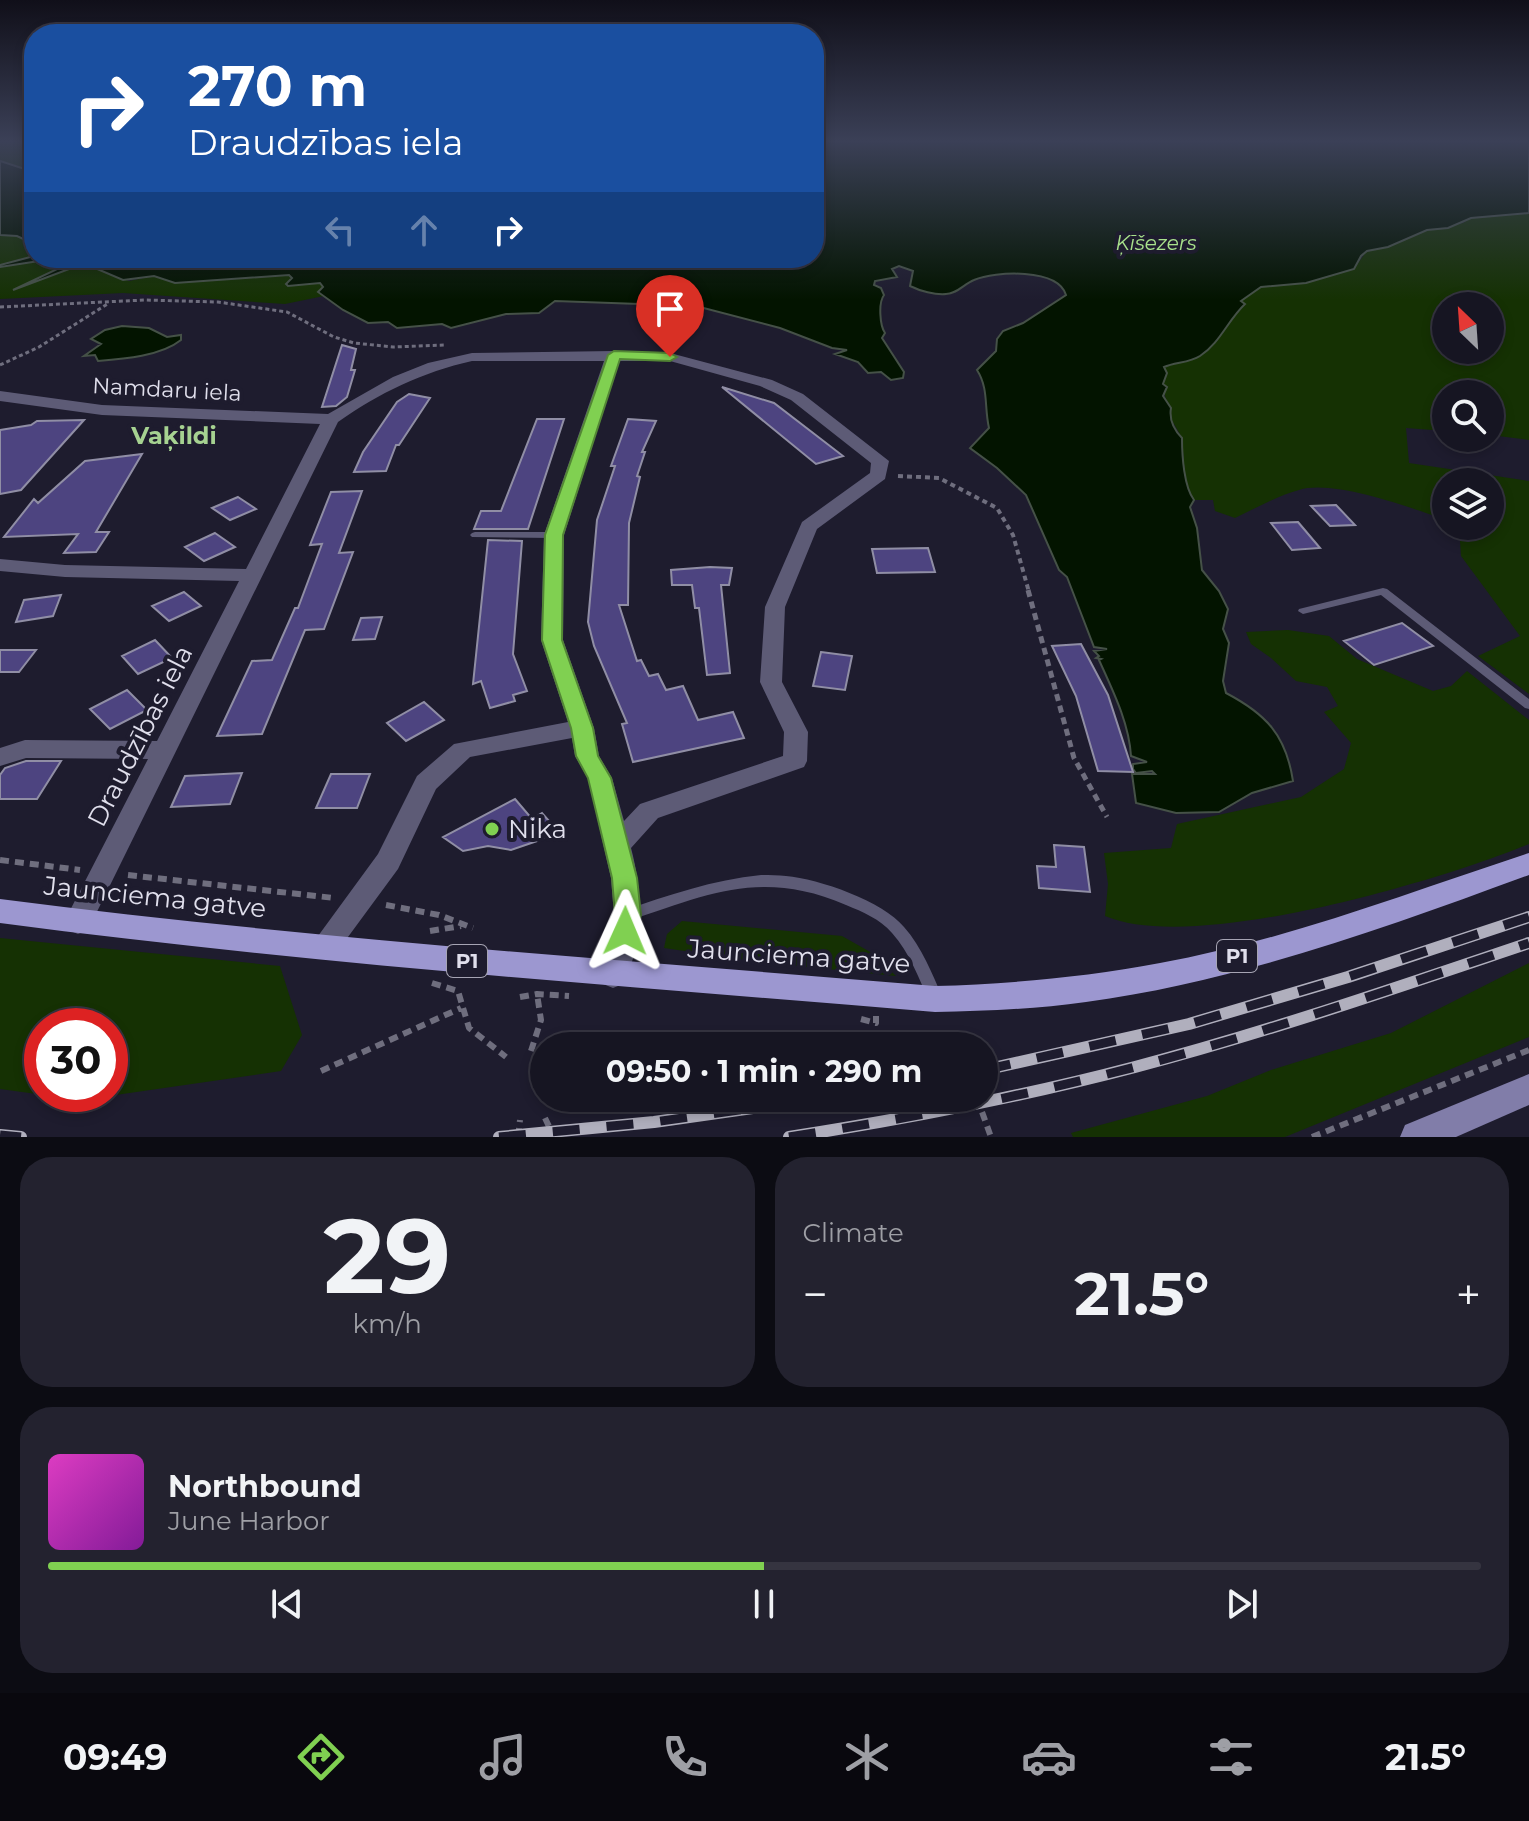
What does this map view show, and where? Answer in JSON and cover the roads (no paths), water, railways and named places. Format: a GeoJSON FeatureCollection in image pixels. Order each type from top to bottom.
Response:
{"type":"FeatureCollection","features":[{"type":"Feature","properties":{"kind":"main road","name":"Jaunciema gatve"},"geometry":{"type":"LineString","coordinates":[[0,911],[78,922],[613,975],[935,999],[1030,997],[1119,986],[1335,931],[1529,864]]}},
{"type":"Feature","properties":{"kind":"main road"},"geometry":{"type":"LineString","coordinates":[[1417,1137],[1529,1089]]}},
{"type":"Feature","properties":{"kind":"street","name":"Draudzības iela"},"geometry":{"type":"LineString","coordinates":[[78,922],[331,419],[407,374],[441,363],[501,355],[670,357],[766,383],[786,392],[880,461],[879,475],[867,486],[809,526],[775,607],[771,682],[796,732],[795,761],[649,811],[616,846]]}},
{"type":"Feature","properties":{"kind":"street"},"geometry":{"type":"LineString","coordinates":[[613,975],[628,915],[625,878],[600,778],[587,756],[582,728],[552,640],[554,535],[614,355]]}},
{"type":"Feature","properties":{"kind":"street","name":"Namdaru iela"},"geometry":{"type":"LineString","coordinates":[[0,396],[102,410],[331,419]]}},
{"type":"Feature","properties":{"kind":"street"},"geometry":{"type":"LineString","coordinates":[[0,565],[65,571],[250,575]]}},
{"type":"Feature","properties":{"kind":"street"},"geometry":{"type":"LineString","coordinates":[[324,947],[388,861],[426,783],[463,750],[582,728]]}},
{"type":"Feature","properties":{"kind":"street"},"geometry":{"type":"LineString","coordinates":[[0,757],[25,749],[164,750]]}},
{"type":"Feature","properties":{"kind":"lane"},"geometry":{"type":"LineString","coordinates":[[475,535],[554,535]]}},
{"type":"Feature","properties":{"kind":"lane"},"geometry":{"type":"LineString","coordinates":[[1303,611],[1383,591],[1529,705]]}},
{"type":"Feature","properties":{"kind":"lane"},"geometry":{"type":"LineString","coordinates":[[628,915],[722,884],[772,878],[815,884],[893,923],[909,944],[935,999]]}},
{"type":"Feature","properties":{"kind":"water"},"geometry":{"type":"Polygon","coordinates":[[[0,194],[24,194],[24,239],[0,235],[0,194]]]}},
{"type":"Feature","properties":{"kind":"water","name":"Ķīšezers"},"geometry":{"type":"Polygon","coordinates":[[[824,194],[1529,194],[1529,213],[1471,218],[1448,228],[1427,230],[1388,247],[1367,251],[1354,269],[1306,283],[1261,287],[1241,301],[1245,304],[1207,351],[1196,358],[1164,367],[1167,373],[1163,384],[1167,387],[1163,396],[1171,408],[1173,424],[1182,438],[1184,471],[1194,500],[1190,507],[1197,528],[1202,570],[1219,591],[1228,609],[1223,629],[1229,643],[1223,681],[1226,693],[1252,709],[1272,728],[1285,751],[1293,781],[1252,793],[1219,812],[1176,813],[1136,803],[1132,774],[1155,774],[1152,771],[1136,773],[1133,769],[1133,764],[1147,762],[1131,756],[1120,707],[1101,659],[1096,658],[1099,656],[1094,651],[1107,649],[1094,647],[1067,577],[1059,570],[1026,495],[970,448],[989,428],[985,391],[977,370],[996,351],[997,339],[1003,331],[1023,323],[1066,295],[1061,286],[1051,280],[1025,274],[996,275],[974,280],[950,294],[937,294],[910,286],[913,271],[899,266],[892,269],[897,277],[875,281],[874,285],[881,288],[884,295],[880,309],[885,333],[882,338],[904,372],[903,378],[891,380],[881,372],[868,373],[858,362],[835,354],[847,350],[696,306],[555,301],[539,313],[506,314],[451,328],[442,324],[397,328],[388,322],[368,323],[343,310],[318,292],[323,287],[320,283],[288,286],[286,284],[292,278],[289,275],[175,283],[154,276],[123,280],[95,268],[824,268],[824,194]]]}},
{"type":"Feature","properties":{"kind":"water","name":"Ķīšezers"},"geometry":{"type":"Polygon","coordinates":[[[24,259],[24,263],[0,265],[24,259]]]}},
{"type":"Feature","properties":{"kind":"water","name":"Ķīšezers"},"geometry":{"type":"Polygon","coordinates":[[[60,268],[72,268],[13,290],[60,268]]]}},
{"type":"Feature","properties":{"kind":"water"},"geometry":{"type":"Polygon","coordinates":[[[122,326],[149,328],[167,337],[181,335],[181,340],[163,350],[130,358],[98,361],[95,355],[84,356],[101,344],[91,339],[105,330],[122,326]]]}},
{"type":"Feature","properties":{"kind":"railway"},"geometry":{"type":"LineString","coordinates":[[998,1067],[1189,1024],[1348,977],[1529,917]]}},
{"type":"Feature","properties":{"kind":"railway"},"geometry":{"type":"LineString","coordinates":[[789,1137],[963,1106],[1135,1067],[1284,1024],[1529,943]]}},
{"type":"Feature","properties":{"kind":"railway"},"geometry":{"type":"LineString","coordinates":[[499,1137],[725,1112]]}},
{"type":"Feature","properties":{"kind":"railway"},"geometry":{"type":"LineString","coordinates":[[0,1135],[21,1137]]}},
{"type":"Feature","properties":{"kind":"place","name":"Nika"},"geometry":{"type":"Point","coordinates":[492,829]}},
{"type":"Feature","properties":{"kind":"district","name":"Vaķildi"},"geometry":{"type":"Point","coordinates":[174,436]}}]}
